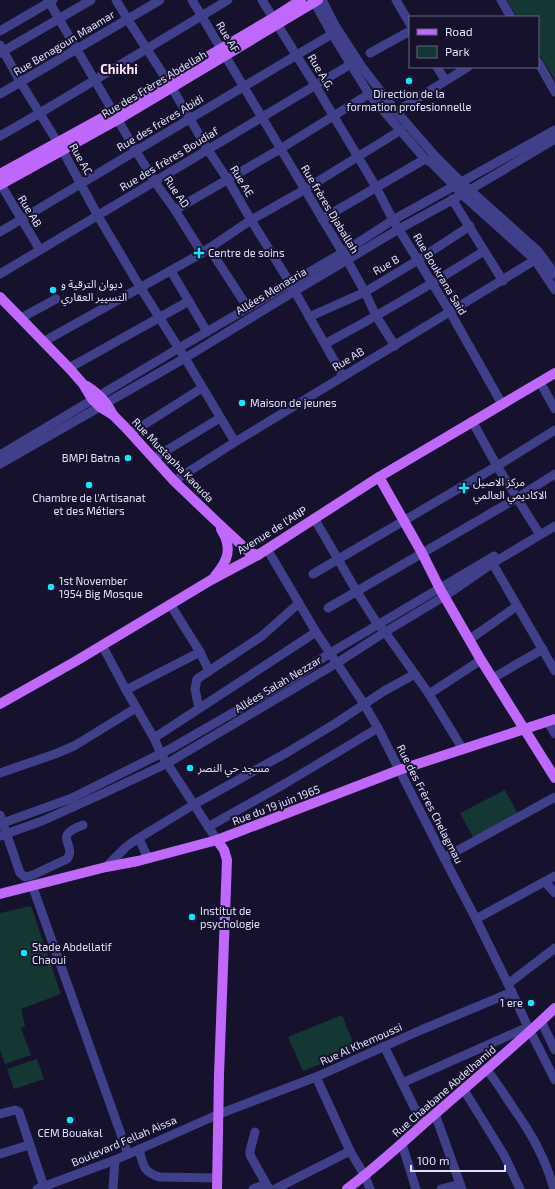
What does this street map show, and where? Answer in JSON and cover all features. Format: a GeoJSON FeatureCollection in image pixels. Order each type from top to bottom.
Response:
{"type":"FeatureCollection","features":[{"type":"Feature","properties":{"kind":"main road","name":"Rue des Frères Abdellah"},"geometry":{"type":"LineString","coordinates":[[276,22],[301,0]]}},
{"type":"Feature","properties":{"kind":"main road","name":"Rue des Frères Abdellah"},"geometry":{"type":"LineString","coordinates":[[0,182],[116,116],[223,52],[317,0]]}},
{"type":"Feature","properties":{"kind":"main road","name":"Rue Mustapha Kaouda"},"geometry":{"type":"LineString","coordinates":[[0,297],[131,433],[174,481],[249,552],[258,555]]}},
{"type":"Feature","properties":{"kind":"main road","name":"Avenue de l'ANP"},"geometry":{"type":"LineString","coordinates":[[0,704],[211,580],[258,555],[379,477],[555,373]]}},
{"type":"Feature","properties":{"kind":"main road"},"geometry":{"type":"LineString","coordinates":[[379,477],[404,520],[442,593],[481,660],[555,778]]}},
{"type":"Feature","properties":{"kind":"main road"},"geometry":{"type":"LineString","coordinates":[[211,580],[226,561],[228,551],[224,534],[217,522]]}},
{"type":"Feature","properties":{"kind":"main road","name":"Rue du 19 juin 1965"},"geometry":{"type":"LineString","coordinates":[[0,894],[217,840],[399,770],[462,748],[524,730],[552,720]]}},
{"type":"Feature","properties":{"kind":"main road"},"geometry":{"type":"LineString","coordinates":[[217,840],[224,850],[227,860],[217,1189]]}},
{"type":"Feature","properties":{"kind":"main road","name":"Rue Chaabane Abdelhamid"},"geometry":{"type":"LineString","coordinates":[[347,1189],[365,1176],[402,1144],[487,1070],[529,1029],[541,1021],[555,1008]]}},
{"type":"Feature","properties":{"kind":"street"},"geometry":{"type":"LineString","coordinates":[[1,50],[91,0]]}},
{"type":"Feature","properties":{"kind":"street","name":"Rue AE"},"geometry":{"type":"LineString","coordinates":[[116,0],[148,49],[208,150],[228,180],[343,376]]}},
{"type":"Feature","properties":{"kind":"street","name":"Rue Benagoun Maamar"},"geometry":{"type":"LineString","coordinates":[[0,94],[160,0]]}},
{"type":"Feature","properties":{"kind":"street","name":"Rue AF"},"geometry":{"type":"LineString","coordinates":[[192,0],[243,86]]}},
{"type":"Feature","properties":{"kind":"street"},"geometry":{"type":"LineString","coordinates":[[0,136],[228,0]]}},
{"type":"Feature","properties":{"kind":"street","name":"Rue A.G."},"geometry":{"type":"LineString","coordinates":[[262,0],[358,157]]}},
{"type":"Feature","properties":{"kind":"street"},"geometry":{"type":"LineString","coordinates":[[317,0],[332,34],[370,94],[425,159],[432,162],[455,186],[466,191],[538,251],[555,274]]}},
{"type":"Feature","properties":{"kind":"street"},"geometry":{"type":"LineString","coordinates":[[317,0],[362,67],[395,110],[435,156],[455,186]]}},
{"type":"Feature","properties":{"kind":"street"},"geometry":{"type":"LineString","coordinates":[[396,0],[409,22]]}},
{"type":"Feature","properties":{"kind":"street"},"geometry":{"type":"LineString","coordinates":[[501,0],[510,16]]}},
{"type":"Feature","properties":{"kind":"street"},"geometry":{"type":"LineString","coordinates":[[0,31],[50,1]]}},
{"type":"Feature","properties":{"kind":"street","name":"Rue AD"},"geometry":{"type":"LineString","coordinates":[[50,1],[59,19],[155,182],[248,308]]}},
{"type":"Feature","properties":{"kind":"street"},"geometry":{"type":"LineString","coordinates":[[370,53],[409,32]]}},
{"type":"Feature","properties":{"kind":"street","name":"Rue des frères Abidi"},"geometry":{"type":"LineString","coordinates":[[0,232],[332,34]]}},
{"type":"Feature","properties":{"kind":"street","name":"Rue AC"},"geometry":{"type":"LineString","coordinates":[[1,50],[60,147],[98,216],[140,287],[179,348],[235,442]]}},
{"type":"Feature","properties":{"kind":"street","name":"Rue des frères Boudiaf"},"geometry":{"type":"LineString","coordinates":[[0,274],[350,64]]}},
{"type":"Feature","properties":{"kind":"street"},"geometry":{"type":"LineString","coordinates":[[539,64],[555,92]]}},
{"type":"Feature","properties":{"kind":"street"},"geometry":{"type":"LineString","coordinates":[[438,68],[445,80]]}},
{"type":"Feature","properties":{"kind":"street"},"geometry":{"type":"LineString","coordinates":[[404,106],[466,68]]}},
{"type":"Feature","properties":{"kind":"street","name":"Rue frères Djaballah"},"geometry":{"type":"LineString","coordinates":[[243,86],[344,256],[365,292],[376,316],[395,346]]}},
{"type":"Feature","properties":{"kind":"street"},"geometry":{"type":"LineString","coordinates":[[175,210],[228,180],[370,94]]}},
{"type":"Feature","properties":{"kind":"street"},"geometry":{"type":"LineString","coordinates":[[43,342],[206,251],[251,220],[304,190],[402,130]]}},
{"type":"Feature","properties":{"kind":"street"},"geometry":{"type":"LineString","coordinates":[[344,256],[393,220],[555,130]]}},
{"type":"Feature","properties":{"kind":"street"},"geometry":{"type":"LineString","coordinates":[[0,455],[248,308],[292,287],[344,256],[400,229],[555,139]]}},
{"type":"Feature","properties":{"kind":"street","name":"Rue Boukrana Said"},"geometry":{"type":"LineString","coordinates":[[358,157],[393,220],[400,229],[450,312],[502,404]]}},
{"type":"Feature","properties":{"kind":"street"},"geometry":{"type":"LineString","coordinates":[[322,219],[425,159]]}},
{"type":"Feature","properties":{"kind":"street","name":"Rue AB"},"geometry":{"type":"LineString","coordinates":[[0,182],[40,250]]}},
{"type":"Feature","properties":{"kind":"street"},"geometry":{"type":"LineString","coordinates":[[466,191],[467,199],[535,260],[555,290]]}},
{"type":"Feature","properties":{"kind":"street"},"geometry":{"type":"LineString","coordinates":[[452,199],[503,281]]}},
{"type":"Feature","properties":{"kind":"street","name":"Rue B"},"geometry":{"type":"LineString","coordinates":[[309,317],[365,292],[470,226]]}},
{"type":"Feature","properties":{"kind":"street"},"geometry":{"type":"LineString","coordinates":[[325,344],[432,284],[484,251]]}},
{"type":"Feature","properties":{"kind":"street","name":"Rue AB"},"geometry":{"type":"LineString","coordinates":[[174,481],[235,442],[503,281],[535,260]]}},
{"type":"Feature","properties":{"kind":"street"},"geometry":{"type":"LineString","coordinates":[[171,271],[207,332]]}},
{"type":"Feature","properties":{"kind":"street","name":"Allées Menasria"},"geometry":{"type":"LineString","coordinates":[[0,464],[185,358],[292,287]]}},
{"type":"Feature","properties":{"kind":"street"},"geometry":{"type":"LineString","coordinates":[[21,318],[56,299]]}},
{"type":"Feature","properties":{"kind":"street"},"geometry":{"type":"LineString","coordinates":[[69,368],[189,301]]}},
{"type":"Feature","properties":{"kind":"street"},"geometry":{"type":"LineString","coordinates":[[540,382],[555,409]]}},
{"type":"Feature","properties":{"kind":"street"},"geometry":{"type":"LineString","coordinates":[[131,433],[202,388]]}},
{"type":"Feature","properties":{"kind":"street"},"geometry":{"type":"LineString","coordinates":[[154,458],[220,418]]}},
{"type":"Feature","properties":{"kind":"street"},"geometry":{"type":"LineString","coordinates":[[472,422],[497,466],[537,530]]}},
{"type":"Feature","properties":{"kind":"street"},"geometry":{"type":"LineString","coordinates":[[314,574],[555,430]]}},
{"type":"Feature","properties":{"kind":"street"},"geometry":{"type":"LineString","coordinates":[[328,608],[517,498],[555,474]]}},
{"type":"Feature","properties":{"kind":"street"},"geometry":{"type":"LineString","coordinates":[[314,518],[356,592],[378,625],[385,632],[429,694],[462,748]]}},
{"type":"Feature","properties":{"kind":"street"},"geometry":{"type":"LineString","coordinates":[[554,666],[491,561],[555,519]]}},
{"type":"Feature","properties":{"kind":"street","name":"Allées Salah Nezzar"},"geometry":{"type":"LineString","coordinates":[[3,835],[61,812],[166,764],[337,663],[491,561],[555,526]]}},
{"type":"Feature","properties":{"kind":"street","name":"Rue des Frères Chelagmau"},"geometry":{"type":"LineString","coordinates":[[267,549],[316,632],[364,704],[378,728],[476,919],[555,1080]]}},
{"type":"Feature","properties":{"kind":"street"},"geometry":{"type":"LineString","coordinates":[[83,825],[70,830],[67,833],[66,837],[69,852],[67,859],[28,877],[22,876],[20,873],[3,835],[1,821],[72,798],[161,754],[274,689],[330,653],[378,625],[442,593]]}},
{"type":"Feature","properties":{"kind":"street"},"geometry":{"type":"LineString","coordinates":[[170,604],[200,652],[209,671]]}},
{"type":"Feature","properties":{"kind":"street"},"geometry":{"type":"LineString","coordinates":[[199,708],[195,689],[197,679],[262,636],[299,604]]}},
{"type":"Feature","properties":{"kind":"street"},"geometry":{"type":"LineString","coordinates":[[470,639],[517,606]]}},
{"type":"Feature","properties":{"kind":"street"},"geometry":{"type":"LineString","coordinates":[[154,738],[316,632]]}},
{"type":"Feature","properties":{"kind":"street"},"geometry":{"type":"LineString","coordinates":[[102,645],[154,738],[166,764],[217,840]]}},
{"type":"Feature","properties":{"kind":"street"},"geometry":{"type":"LineString","coordinates":[[493,678],[543,649]]}},
{"type":"Feature","properties":{"kind":"street"},"geometry":{"type":"LineString","coordinates":[[126,690],[200,652]]}},
{"type":"Feature","properties":{"kind":"street"},"geometry":{"type":"LineString","coordinates":[[429,694],[481,660]]}},
{"type":"Feature","properties":{"kind":"street"},"geometry":{"type":"LineString","coordinates":[[106,867],[126,847],[193,805],[288,752],[414,674]]}},
{"type":"Feature","properties":{"kind":"street"},"geometry":{"type":"LineString","coordinates":[[0,773],[74,746],[136,708]]}},
{"type":"Feature","properties":{"kind":"street"},"geometry":{"type":"LineString","coordinates":[[552,720],[555,734]]}},
{"type":"Feature","properties":{"kind":"street"},"geometry":{"type":"LineString","coordinates":[[208,827],[286,783],[378,728]]}},
{"type":"Feature","properties":{"kind":"street"},"geometry":{"type":"LineString","coordinates":[[444,858],[555,797]]}},
{"type":"Feature","properties":{"kind":"street"},"geometry":{"type":"LineString","coordinates":[[139,839],[148,858]]}},
{"type":"Feature","properties":{"kind":"street"},"geometry":{"type":"LineString","coordinates":[[476,919],[555,876]]}},
{"type":"Feature","properties":{"kind":"street"},"geometry":{"type":"LineString","coordinates":[[545,882],[555,893]]}},
{"type":"Feature","properties":{"kind":"street"},"geometry":{"type":"LineString","coordinates":[[32,885],[128,1154]]}},
{"type":"Feature","properties":{"kind":"street","name":"Rue Al Khemoussi"},"geometry":{"type":"LineString","coordinates":[[219,1114],[316,1077],[510,988],[555,948]]}},
{"type":"Feature","properties":{"kind":"street"},"geometry":{"type":"LineString","coordinates":[[541,1021],[554,1048]]}},
{"type":"Feature","properties":{"kind":"street"},"geometry":{"type":"LineString","coordinates":[[402,1083],[529,1029]]}},
{"type":"Feature","properties":{"kind":"street"},"geometry":{"type":"LineString","coordinates":[[384,1046],[423,1125]]}},
{"type":"Feature","properties":{"kind":"street"},"geometry":{"type":"LineString","coordinates":[[487,1070],[496,1081],[537,1144],[549,1170],[554,1189]]}},
{"type":"Feature","properties":{"kind":"street"},"geometry":{"type":"LineString","coordinates":[[316,1077],[350,1151],[365,1176],[370,1189]]}},
{"type":"Feature","properties":{"kind":"street"},"geometry":{"type":"LineString","coordinates":[[464,1090],[501,1150],[520,1189]]}},
{"type":"Feature","properties":{"kind":"street"},"geometry":{"type":"LineString","coordinates":[[0,1114],[14,1110],[19,1112],[40,1188]]}},
{"type":"Feature","properties":{"kind":"street","name":"Boulevard Fellah Aissa"},"geometry":{"type":"LineString","coordinates":[[40,1188],[116,1160],[219,1114]]}},
{"type":"Feature","properties":{"kind":"street"},"geometry":{"type":"LineString","coordinates":[[435,1114],[461,1186],[440,1189]]}},
{"type":"Feature","properties":{"kind":"street"},"geometry":{"type":"LineString","coordinates":[[253,1189],[268,1186],[250,1155],[255,1132]]}},
{"type":"Feature","properties":{"kind":"street"},"geometry":{"type":"LineString","coordinates":[[402,1144],[416,1189]]}},
{"type":"Feature","properties":{"kind":"street"},"geometry":{"type":"LineString","coordinates":[[0,1154],[29,1145]]}},
{"type":"Feature","properties":{"kind":"street"},"geometry":{"type":"LineString","coordinates":[[139,1149],[144,1168],[149,1173],[154,1175],[160,1177],[217,1178]]}},
{"type":"Feature","properties":{"kind":"street"},"geometry":{"type":"LineString","coordinates":[[275,1189],[350,1151]]}},
{"type":"Feature","properties":{"kind":"street"},"geometry":{"type":"LineString","coordinates":[[113,1189],[116,1160]]}},
{"type":"Feature","properties":{"kind":"green space"},"geometry":{"type":"Polygon","coordinates":[[[507,0],[555,0],[555,80],[539,54],[539,16],[516,16],[507,0]]]}},
{"type":"Feature","properties":{"kind":"green space"},"geometry":{"type":"Polygon","coordinates":[[[505,790],[518,814],[473,837],[460,813],[505,790]]]}},
{"type":"Feature","properties":{"kind":"green space","name":"Stade Abdellatif Chaoui"},"geometry":{"type":"Polygon","coordinates":[[[31,906],[61,994],[21,1009],[25,1026],[21,1028],[31,1055],[5,1064],[0,1050],[0,913],[31,906]]]}},
{"type":"Feature","properties":{"kind":"green space"},"geometry":{"type":"Polygon","coordinates":[[[342,1015],[356,1050],[303,1071],[288,1037],[342,1015]]]}},
{"type":"Feature","properties":{"kind":"green space"},"geometry":{"type":"Polygon","coordinates":[[[37,1059],[44,1079],[14,1089],[7,1069],[37,1059]]]}},
{"type":"Feature","properties":{"kind":"place","name":"Direction de la formation profesionnelle"},"geometry":{"type":"Point","coordinates":[409,81]}},
{"type":"Feature","properties":{"kind":"place","name":"Centre de soins"},"geometry":{"type":"Point","coordinates":[199,253]}},
{"type":"Feature","properties":{"kind":"place","name":"ديوان الترقية و التسيير العقاري"},"geometry":{"type":"Point","coordinates":[53,290]}},
{"type":"Feature","properties":{"kind":"place","name":"Maison de jeunes"},"geometry":{"type":"Point","coordinates":[242,403]}},
{"type":"Feature","properties":{"kind":"place","name":"BMPJ Batna"},"geometry":{"type":"Point","coordinates":[128,458]}},
{"type":"Feature","properties":{"kind":"place","name":"Chambre de l'Artisanat et des Métiers"},"geometry":{"type":"Point","coordinates":[89,485]}},
{"type":"Feature","properties":{"kind":"place","name":"مركز الاصيل الاكاديمي العالمي"},"geometry":{"type":"Point","coordinates":[464,488]}},
{"type":"Feature","properties":{"kind":"place","name":"1st November 1954 Big Mosque"},"geometry":{"type":"Point","coordinates":[51,587]}},
{"type":"Feature","properties":{"kind":"place","name":"مسجد حي النصر"},"geometry":{"type":"Point","coordinates":[190,768]}},
{"type":"Feature","properties":{"kind":"place","name":"Institut de psychologie"},"geometry":{"type":"Point","coordinates":[192,917]}},
{"type":"Feature","properties":{"kind":"place","name":"Stade Abdellatif Chaoui"},"geometry":{"type":"Point","coordinates":[24,953]}},
{"type":"Feature","properties":{"kind":"place","name":"1 ere"},"geometry":{"type":"Point","coordinates":[531,1003]}},
{"type":"Feature","properties":{"kind":"place","name":"CEM Bouakal"},"geometry":{"type":"Point","coordinates":[70,1120]}},
{"type":"Feature","properties":{"kind":"district","name":"Chikhi"},"geometry":{"type":"Point","coordinates":[119,69]}}]}
